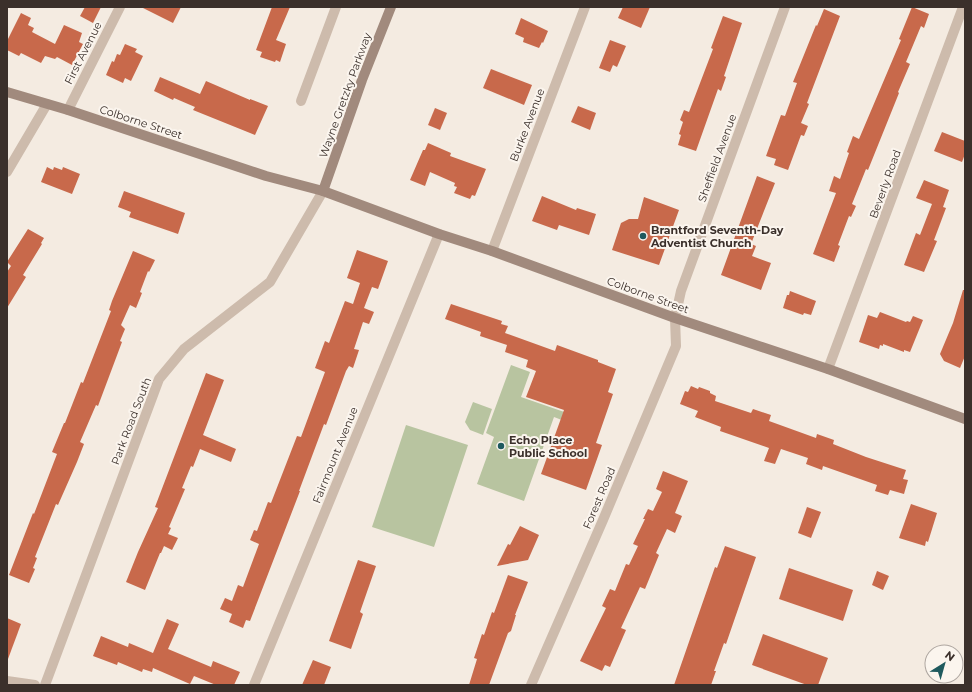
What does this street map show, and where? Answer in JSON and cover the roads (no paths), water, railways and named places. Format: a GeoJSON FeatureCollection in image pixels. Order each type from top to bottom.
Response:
{"type":"FeatureCollection","features":[{"type":"Feature","properties":{"kind":"main road","name":"Wayne Gretzky Parkway"},"geometry":{"type":"LineString","coordinates":[[323,191],[362,80],[391,7]]}},
{"type":"Feature","properties":{"kind":"main road","name":"Colborne Street"},"geometry":{"type":"LineString","coordinates":[[7,92],[68,110],[266,176],[323,191],[675,318],[828,369],[965,419]]}},
{"type":"Feature","properties":{"kind":"street","name":"First Avenue"},"geometry":{"type":"LineString","coordinates":[[68,110],[120,7]]}},
{"type":"Feature","properties":{"kind":"street"},"geometry":{"type":"LineString","coordinates":[[301,100],[336,7]]}},
{"type":"Feature","properties":{"kind":"street","name":"Burke Avenue"},"geometry":{"type":"LineString","coordinates":[[492,251],[585,7]]}},
{"type":"Feature","properties":{"kind":"street","name":"Sheffield Avenue"},"geometry":{"type":"LineString","coordinates":[[675,318],[681,291],[785,7]]}},
{"type":"Feature","properties":{"kind":"street","name":"Beverly Road"},"geometry":{"type":"LineString","coordinates":[[828,369],[964,7]]}},
{"type":"Feature","properties":{"kind":"street"},"geometry":{"type":"LineString","coordinates":[[7,172],[47,104]]}},
{"type":"Feature","properties":{"kind":"street","name":"Park Road South"},"geometry":{"type":"LineString","coordinates":[[45,685],[159,379],[184,349],[270,282],[323,191]]}},
{"type":"Feature","properties":{"kind":"street","name":"Fairmount Avenue"},"geometry":{"type":"LineString","coordinates":[[254,685],[439,234]]}},
{"type":"Feature","properties":{"kind":"street","name":"Forest Road"},"geometry":{"type":"LineString","coordinates":[[531,685],[603,520],[676,346],[675,318]]}},
{"type":"Feature","properties":{"kind":"street"},"geometry":{"type":"LineString","coordinates":[[7,681],[35,685]]}},
{"type":"Feature","properties":{"kind":"place","name":"Brantford Seventh-Day Adventist Church"},"geometry":{"type":"Point","coordinates":[643,236]}},
{"type":"Feature","properties":{"kind":"place","name":"Echo Place Public School"},"geometry":{"type":"Point","coordinates":[501,446]}}]}
